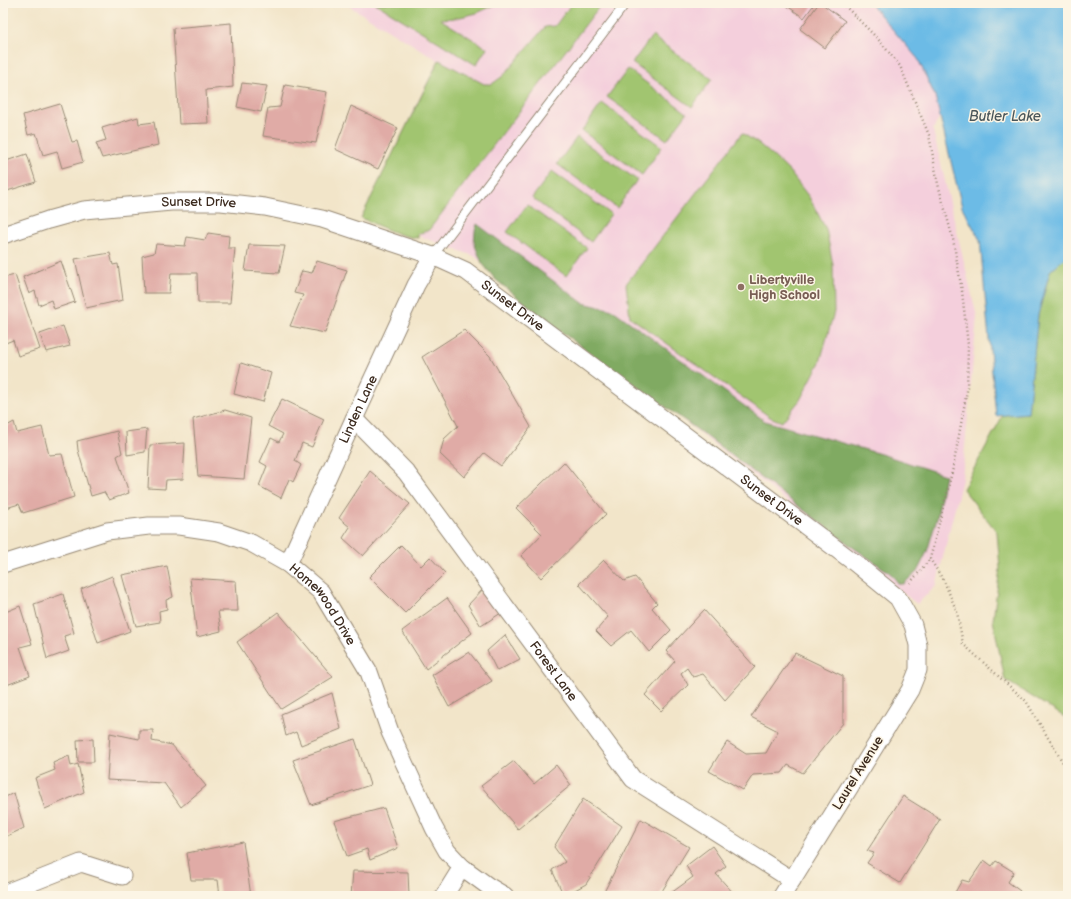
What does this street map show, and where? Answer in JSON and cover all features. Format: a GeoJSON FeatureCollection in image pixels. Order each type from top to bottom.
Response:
{"type":"FeatureCollection","features":[{"type":"Feature","properties":{"kind":"street","name":"Sunset Drive"},"geometry":{"type":"LineString","coordinates":[[3,235],[84,210],[171,202],[221,202],[265,207],[322,219],[433,256],[466,271],[855,563],[898,598],[913,625],[918,646]]}},
{"type":"Feature","properties":{"kind":"street","name":"Linden Lane"},"geometry":{"type":"LineString","coordinates":[[288,564],[416,285],[433,256]]}},
{"type":"Feature","properties":{"kind":"street","name":"Forest Lane"},"geometry":{"type":"LineString","coordinates":[[354,419],[406,472],[633,779],[792,880]]}},
{"type":"Feature","properties":{"kind":"street","name":"Homewood Drive"},"geometry":{"type":"LineString","coordinates":[[3,564],[107,531],[149,526],[179,526],[219,532],[251,544],[288,564],[321,592],[369,672],[390,732],[434,828],[447,851],[462,867],[488,886],[505,896]]}},
{"type":"Feature","properties":{"kind":"street","name":"Laurel Avenue"},"geometry":{"type":"LineString","coordinates":[[782,896],[910,690],[918,670],[918,646]]}},
{"type":"Feature","properties":{"kind":"street"},"geometry":{"type":"LineString","coordinates":[[3,894],[81,863],[122,876]]}},
{"type":"Feature","properties":{"kind":"street"},"geometry":{"type":"LineString","coordinates":[[444,896],[462,867]]}},
{"type":"Feature","properties":{"kind":"lane"},"geometry":{"type":"LineString","coordinates":[[433,256],[626,3]]}},
{"type":"Feature","properties":{"kind":"path"},"geometry":{"type":"LineString","coordinates":[[842,3],[878,39],[900,66],[929,135],[938,184],[953,239],[962,291],[968,345],[967,391],[953,468],[930,559],[898,598]]}},
{"type":"Feature","properties":{"kind":"path"},"geometry":{"type":"LineString","coordinates":[[930,559],[944,580],[957,612],[963,644],[1026,701],[1068,771]]}},
{"type":"Feature","properties":{"kind":"shaded area","name":"Libertyville High School"},"geometry":{"type":"Polygon","coordinates":[[[344,3],[997,3],[933,130],[977,317],[962,479],[936,586],[917,604],[474,256],[405,231],[364,212],[438,60],[344,3]]]}},
{"type":"Feature","properties":{"kind":"green space"},"geometry":{"type":"Polygon","coordinates":[[[375,3],[499,3],[477,13],[456,18],[440,19],[487,48],[476,65],[375,3]]]}},
{"type":"Feature","properties":{"kind":"green space"},"geometry":{"type":"Polygon","coordinates":[[[572,3],[602,3],[429,230],[418,234],[418,238],[405,236],[361,218],[439,60],[484,84],[492,84],[503,76],[545,27],[555,26],[572,3]]]}},
{"type":"Feature","properties":{"kind":"green space"},"geometry":{"type":"Polygon","coordinates":[[[652,36],[712,79],[692,107],[632,63],[652,36]]]}},
{"type":"Feature","properties":{"kind":"green space"},"geometry":{"type":"Polygon","coordinates":[[[628,69],[687,113],[667,140],[607,97],[628,69]]]}},
{"type":"Feature","properties":{"kind":"green space"},"geometry":{"type":"Polygon","coordinates":[[[602,103],[662,147],[642,175],[582,131],[602,103]]]}},
{"type":"Feature","properties":{"kind":"green space"},"geometry":{"type":"Polygon","coordinates":[[[742,133],[759,144],[789,171],[809,197],[826,229],[833,265],[834,312],[820,362],[800,400],[782,422],[770,417],[630,317],[626,284],[742,133]]]}},
{"type":"Feature","properties":{"kind":"green space"},"geometry":{"type":"Polygon","coordinates":[[[577,137],[637,180],[617,208],[557,164],[577,137]]]}},
{"type":"Feature","properties":{"kind":"green space"},"geometry":{"type":"Polygon","coordinates":[[[552,171],[611,214],[591,242],[532,198],[552,171]]]}},
{"type":"Feature","properties":{"kind":"green space"},"geometry":{"type":"Polygon","coordinates":[[[527,205],[587,248],[566,276],[507,232],[527,205]]]}},
{"type":"Feature","properties":{"kind":"green space"},"geometry":{"type":"Polygon","coordinates":[[[477,224],[583,303],[613,310],[765,421],[884,455],[945,475],[937,518],[927,552],[917,572],[903,584],[899,584],[890,573],[851,546],[706,436],[549,323],[495,279],[482,263],[474,243],[477,224]]]}},
{"type":"Feature","properties":{"kind":"green space"},"geometry":{"type":"Polygon","coordinates":[[[1068,255],[1068,719],[1005,680],[993,620],[1000,568],[997,532],[963,489],[1003,415],[1028,413],[1038,315],[1050,271],[1068,255]]]}},
{"type":"Feature","properties":{"kind":"water","name":"Butler Lake"},"geometry":{"type":"Polygon","coordinates":[[[870,3],[1068,3],[1068,255],[1050,271],[1038,315],[1028,413],[996,416],[980,240],[962,207],[935,96],[918,59],[870,3]]]}},
{"type":"Feature","properties":{"kind":"building"},"geometry":{"type":"Polygon","coordinates":[[[783,3],[815,3],[804,18],[783,3]]]}},
{"type":"Feature","properties":{"kind":"building"},"geometry":{"type":"Polygon","coordinates":[[[819,3],[845,21],[825,48],[800,29],[819,3]]]}},
{"type":"Feature","properties":{"kind":"building"},"geometry":{"type":"Polygon","coordinates":[[[231,23],[233,87],[206,90],[208,123],[179,124],[173,28],[231,23]]]}},
{"type":"Feature","properties":{"kind":"building"},"geometry":{"type":"Polygon","coordinates":[[[242,83],[267,86],[261,112],[237,107],[242,83]]]}},
{"type":"Feature","properties":{"kind":"building"},"geometry":{"type":"Polygon","coordinates":[[[285,85],[327,92],[316,143],[263,136],[268,108],[280,107],[285,85]]]}},
{"type":"Feature","properties":{"kind":"building"},"geometry":{"type":"Polygon","coordinates":[[[60,104],[72,142],[77,141],[83,162],[62,168],[57,151],[43,155],[36,133],[28,135],[23,115],[60,104]]]}},
{"type":"Feature","properties":{"kind":"building"},"geometry":{"type":"Polygon","coordinates":[[[351,106],[398,128],[378,169],[335,149],[351,106]]]}},
{"type":"Feature","properties":{"kind":"building"},"geometry":{"type":"Polygon","coordinates":[[[138,117],[139,124],[154,122],[158,145],[102,158],[96,143],[106,140],[102,128],[138,117]]]}},
{"type":"Feature","properties":{"kind":"building"},"geometry":{"type":"Polygon","coordinates":[[[27,154],[36,182],[4,192],[3,162],[27,154]]]}},
{"type":"Feature","properties":{"kind":"building"},"geometry":{"type":"Polygon","coordinates":[[[208,233],[229,236],[228,248],[235,248],[230,303],[198,303],[197,273],[171,273],[169,293],[144,293],[142,256],[154,253],[156,244],[185,246],[187,237],[205,240],[208,233]]]}},
{"type":"Feature","properties":{"kind":"building"},"geometry":{"type":"Polygon","coordinates":[[[249,245],[285,246],[279,273],[245,271],[249,245]]]}},
{"type":"Feature","properties":{"kind":"building"},"geometry":{"type":"Polygon","coordinates":[[[110,253],[113,265],[118,264],[123,300],[86,308],[75,259],[110,253]]]}},
{"type":"Feature","properties":{"kind":"building"},"geometry":{"type":"Polygon","coordinates":[[[61,261],[75,302],[54,309],[51,300],[39,305],[35,291],[29,294],[23,277],[61,261]]]}},
{"type":"Feature","properties":{"kind":"building"},"geometry":{"type":"Polygon","coordinates":[[[317,261],[347,270],[325,333],[290,326],[303,295],[294,293],[302,271],[312,273],[317,261]]]}},
{"type":"Feature","properties":{"kind":"building"},"geometry":{"type":"Polygon","coordinates":[[[15,275],[40,349],[18,356],[13,340],[3,344],[3,278],[15,275]]]}},
{"type":"Feature","properties":{"kind":"building"},"geometry":{"type":"Polygon","coordinates":[[[63,326],[70,346],[46,352],[40,334],[63,326]]]}},
{"type":"Feature","properties":{"kind":"building"},"geometry":{"type":"Polygon","coordinates":[[[464,330],[490,356],[531,427],[501,466],[484,453],[464,477],[440,454],[444,439],[458,426],[422,357],[464,330]]]}},
{"type":"Feature","properties":{"kind":"building"},"geometry":{"type":"Polygon","coordinates":[[[241,363],[271,373],[263,402],[234,394],[241,363]]]}},
{"type":"Feature","properties":{"kind":"building"},"geometry":{"type":"Polygon","coordinates":[[[282,399],[324,419],[312,447],[302,443],[295,461],[301,465],[293,482],[289,479],[281,498],[259,486],[267,466],[260,462],[271,438],[279,442],[283,434],[268,426],[282,399]]]}},
{"type":"Feature","properties":{"kind":"building"},"geometry":{"type":"Polygon","coordinates":[[[225,410],[251,418],[244,479],[198,476],[193,419],[225,410]]]}},
{"type":"Feature","properties":{"kind":"building"},"geometry":{"type":"Polygon","coordinates":[[[14,422],[17,433],[42,427],[49,455],[62,454],[74,497],[23,513],[19,504],[3,509],[3,428],[14,422]]]}},
{"type":"Feature","properties":{"kind":"building"},"geometry":{"type":"Polygon","coordinates":[[[147,429],[145,452],[127,455],[126,432],[147,429]]]}},
{"type":"Feature","properties":{"kind":"building"},"geometry":{"type":"Polygon","coordinates":[[[117,431],[122,453],[117,456],[129,493],[109,500],[104,492],[91,496],[78,450],[77,441],[117,431]]]}},
{"type":"Feature","properties":{"kind":"building"},"geometry":{"type":"Polygon","coordinates":[[[185,443],[183,479],[166,480],[165,489],[148,488],[150,445],[185,443]]]}},
{"type":"Feature","properties":{"kind":"building"},"geometry":{"type":"Polygon","coordinates":[[[564,462],[606,514],[541,578],[521,556],[542,534],[516,508],[564,462]]]}},
{"type":"Feature","properties":{"kind":"building"},"geometry":{"type":"Polygon","coordinates":[[[370,471],[410,504],[363,556],[343,538],[350,527],[339,518],[370,471]]]}},
{"type":"Feature","properties":{"kind":"building"},"geometry":{"type":"Polygon","coordinates":[[[401,545],[421,566],[430,557],[445,573],[405,613],[369,577],[401,545]]]}},
{"type":"Feature","properties":{"kind":"building"},"geometry":{"type":"Polygon","coordinates":[[[604,560],[624,581],[635,577],[657,603],[652,608],[671,630],[649,652],[631,630],[611,646],[596,631],[608,617],[579,584],[604,560]]]}},
{"type":"Feature","properties":{"kind":"building"},"geometry":{"type":"Polygon","coordinates":[[[167,566],[173,597],[166,600],[167,609],[159,611],[160,622],[136,626],[122,575],[167,566]]]}},
{"type":"Feature","properties":{"kind":"building"},"geometry":{"type":"Polygon","coordinates":[[[112,576],[130,631],[98,643],[81,589],[112,576]]]}},
{"type":"Feature","properties":{"kind":"building"},"geometry":{"type":"Polygon","coordinates":[[[190,578],[236,581],[238,611],[218,611],[221,631],[197,637],[190,578]]]}},
{"type":"Feature","properties":{"kind":"building"},"geometry":{"type":"Polygon","coordinates":[[[485,587],[504,611],[481,626],[468,605],[485,587]]]}},
{"type":"Feature","properties":{"kind":"building"},"geometry":{"type":"Polygon","coordinates":[[[63,594],[74,633],[64,636],[69,651],[47,659],[34,604],[63,594]]]}},
{"type":"Feature","properties":{"kind":"building"},"geometry":{"type":"Polygon","coordinates":[[[447,598],[472,633],[426,669],[402,631],[447,598]]]}},
{"type":"Feature","properties":{"kind":"building"},"geometry":{"type":"Polygon","coordinates":[[[20,606],[32,644],[20,647],[30,676],[4,686],[3,613],[20,606]]]}},
{"type":"Feature","properties":{"kind":"building"},"geometry":{"type":"Polygon","coordinates":[[[704,610],[755,667],[725,700],[703,674],[693,677],[687,668],[681,673],[688,685],[661,711],[645,695],[675,661],[666,651],[704,610]]]}},
{"type":"Feature","properties":{"kind":"building"},"geometry":{"type":"Polygon","coordinates":[[[278,612],[333,677],[281,709],[237,642],[278,612]]]}},
{"type":"Feature","properties":{"kind":"building"},"geometry":{"type":"Polygon","coordinates":[[[505,635],[520,659],[497,671],[487,651],[505,635]]]}},
{"type":"Feature","properties":{"kind":"building"},"geometry":{"type":"Polygon","coordinates":[[[469,652],[492,681],[449,707],[432,675],[469,652]]]}},
{"type":"Feature","properties":{"kind":"building"},"geometry":{"type":"Polygon","coordinates":[[[795,653],[843,676],[843,723],[803,773],[788,765],[782,773],[753,775],[743,790],[709,771],[727,742],[746,754],[766,753],[778,731],[751,717],[795,653]]]}},
{"type":"Feature","properties":{"kind":"building"},"geometry":{"type":"Polygon","coordinates":[[[332,693],[341,729],[301,745],[296,732],[286,736],[281,714],[332,693]]]}},
{"type":"Feature","properties":{"kind":"building"},"geometry":{"type":"Polygon","coordinates":[[[139,730],[153,730],[152,741],[172,745],[206,786],[181,807],[164,783],[107,780],[110,733],[139,739],[139,730]]]}},
{"type":"Feature","properties":{"kind":"building"},"geometry":{"type":"Polygon","coordinates":[[[93,739],[94,762],[78,762],[77,740],[93,739]]]}},
{"type":"Feature","properties":{"kind":"building"},"geometry":{"type":"Polygon","coordinates":[[[355,739],[370,785],[311,805],[293,760],[355,739]]]}},
{"type":"Feature","properties":{"kind":"building"},"geometry":{"type":"Polygon","coordinates":[[[69,756],[71,766],[78,764],[84,792],[45,809],[35,778],[55,770],[53,763],[69,756]]]}},
{"type":"Feature","properties":{"kind":"building"},"geometry":{"type":"Polygon","coordinates":[[[514,761],[534,784],[556,765],[571,785],[518,829],[481,786],[514,761]]]}},
{"type":"Feature","properties":{"kind":"building"},"geometry":{"type":"Polygon","coordinates":[[[14,793],[24,828],[3,838],[3,798],[14,793]]]}},
{"type":"Feature","properties":{"kind":"building"},"geometry":{"type":"Polygon","coordinates":[[[903,796],[940,819],[900,883],[867,863],[874,853],[867,851],[903,796]]]}},
{"type":"Feature","properties":{"kind":"building"},"geometry":{"type":"Polygon","coordinates":[[[583,799],[622,826],[586,884],[564,896],[552,870],[565,862],[554,847],[583,799]]]}},
{"type":"Feature","properties":{"kind":"building"},"geometry":{"type":"Polygon","coordinates":[[[384,808],[398,848],[370,860],[367,849],[347,856],[334,821],[384,808]]]}},
{"type":"Feature","properties":{"kind":"building"},"geometry":{"type":"Polygon","coordinates":[[[641,819],[689,847],[659,896],[602,896],[641,819]]]}},
{"type":"Feature","properties":{"kind":"building"},"geometry":{"type":"Polygon","coordinates":[[[243,842],[251,896],[220,896],[218,880],[191,880],[187,853],[243,842]]]}},
{"type":"Feature","properties":{"kind":"building"},"geometry":{"type":"Polygon","coordinates":[[[712,846],[726,866],[716,874],[736,896],[667,896],[693,877],[686,866],[712,846]]]}},
{"type":"Feature","properties":{"kind":"building"},"geometry":{"type":"Polygon","coordinates":[[[984,860],[992,866],[996,861],[1014,872],[1008,882],[1020,891],[1017,896],[953,896],[962,880],[969,882],[984,860]]]}},
{"type":"Feature","properties":{"kind":"building"},"geometry":{"type":"Polygon","coordinates":[[[353,871],[408,872],[409,896],[351,896],[353,871]]]}},
{"type":"Feature","properties":{"kind":"place","name":"Libertyville High School"},"geometry":{"type":"Point","coordinates":[741,287]}}]}
